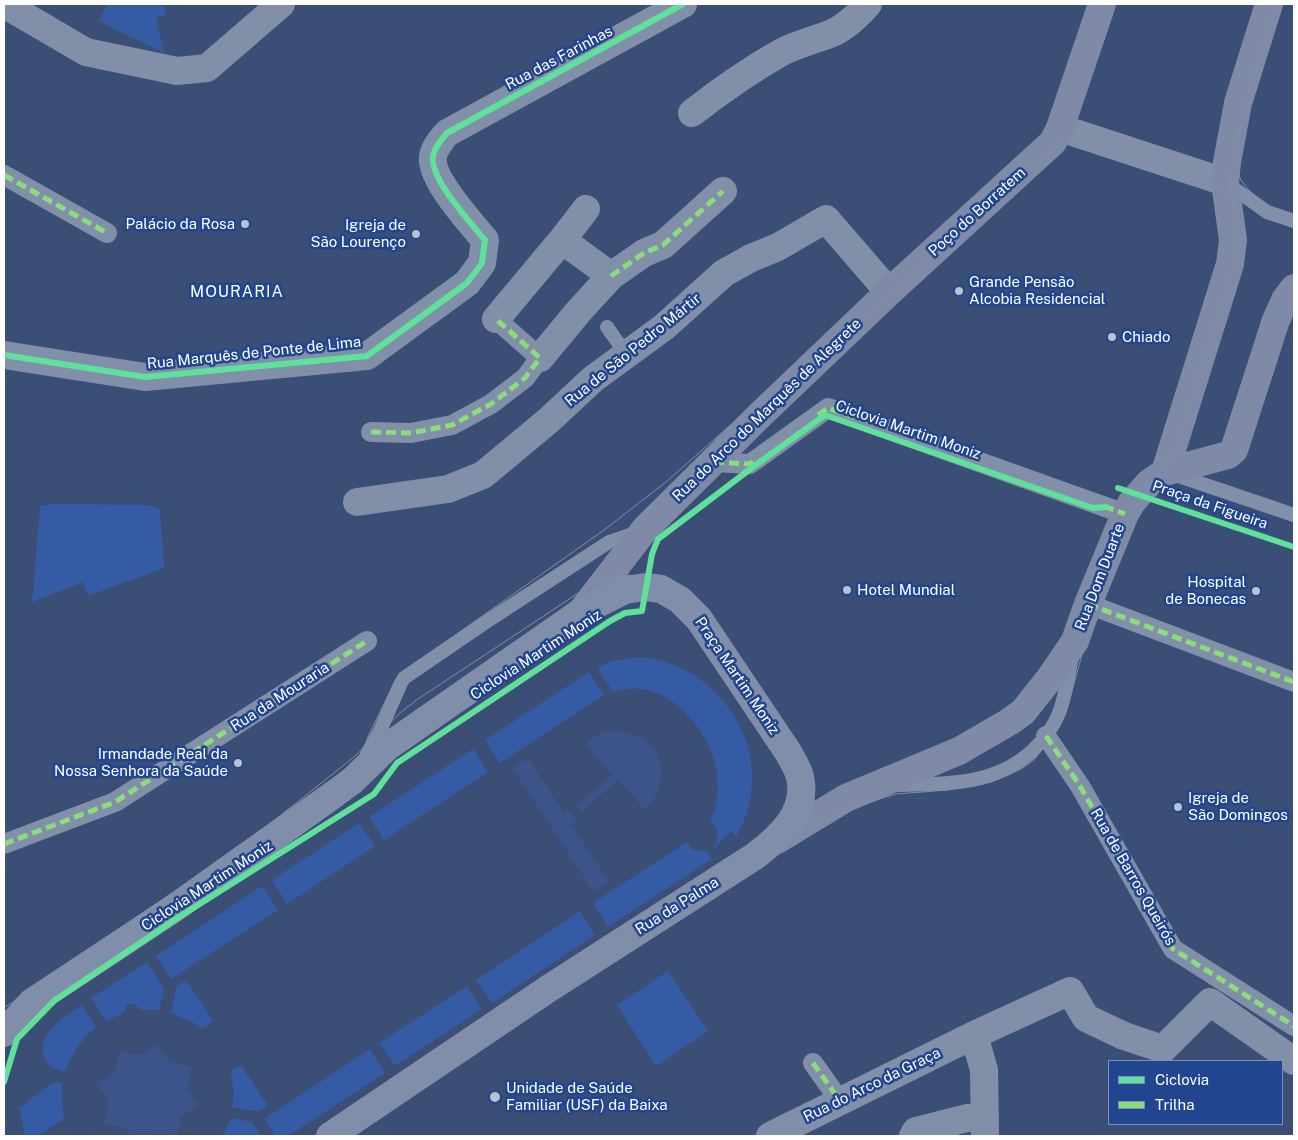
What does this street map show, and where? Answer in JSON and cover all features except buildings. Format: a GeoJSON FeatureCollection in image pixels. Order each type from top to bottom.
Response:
{"type":"FeatureCollection","features":[{"type":"Feature","properties":{"kind":"main road","name":"Poço do Borratem"},"geometry":{"type":"LineString","coordinates":[[889,292],[1053,142],[1060,128],[1102,4]]}},
{"type":"Feature","properties":{"kind":"main road","name":"Praça da Figueira"},"geometry":{"type":"LineString","coordinates":[[1165,472],[1230,264],[1232,232],[1225,182],[1238,103],[1269,4]]}},
{"type":"Feature","properties":{"kind":"main road","name":"Praça da Figueira"},"geometry":{"type":"LineString","coordinates":[[1125,514],[1145,486],[1165,472],[1228,455],[1234,450],[1276,320],[1285,300],[1294,288]]}},
{"type":"Feature","properties":{"kind":"main road","name":"Rua do Arco do Marquês de Alegrete"},"geometry":{"type":"LineString","coordinates":[[581,612],[645,529],[889,292]]}},
{"type":"Feature","properties":{"kind":"main road","name":"Rua Dom Duarte"},"geometry":{"type":"LineString","coordinates":[[1036,698],[1076,641],[1088,604],[1125,514]]}},
{"type":"Feature","properties":{"kind":"main road","name":"Praça Martim Moniz"},"geometry":{"type":"LineString","coordinates":[[4,1033],[31,1003],[173,909],[326,800],[352,781],[387,747],[581,612],[625,590],[646,587],[661,589],[680,600],[699,619],[788,752],[800,776],[801,792],[798,807],[792,821],[777,840]]}},
{"type":"Feature","properties":{"kind":"main road","name":"Rua da Palma"},"geometry":{"type":"LineString","coordinates":[[330,1136],[540,994],[777,840],[846,798],[959,751],[1009,722],[1023,712],[1036,698]]}},
{"type":"Feature","properties":{"kind":"street"},"geometry":{"type":"LineString","coordinates":[[4,4],[86,52],[177,71],[207,68],[281,4]]}},
{"type":"Feature","properties":{"kind":"street","name":"Rua das Farinhas"},"geometry":{"type":"LineString","coordinates":[[485,240],[441,185],[435,172],[432,157],[437,145],[447,133],[683,4]]}},
{"type":"Feature","properties":{"kind":"street"},"geometry":{"type":"LineString","coordinates":[[698,108],[791,47],[834,32],[868,4]]}},
{"type":"Feature","properties":{"kind":"street"},"geometry":{"type":"LineString","coordinates":[[1060,128],[1225,182]]}},
{"type":"Feature","properties":{"kind":"street"},"geometry":{"type":"LineString","coordinates":[[4,175],[107,233]]}},
{"type":"Feature","properties":{"kind":"street"},"geometry":{"type":"LineString","coordinates":[[370,432],[410,433],[452,425],[491,404],[525,378],[578,312],[611,276],[644,253],[663,245],[722,191]]}},
{"type":"Feature","properties":{"kind":"street"},"geometry":{"type":"LineString","coordinates":[[540,358],[496,319],[586,209]]}},
{"type":"Feature","properties":{"kind":"street","name":"Rua de São Pedro Mártir"},"geometry":{"type":"LineString","coordinates":[[357,502],[448,489],[483,475],[550,420],[592,379],[664,328],[724,273],[751,258],[778,247],[826,219],[889,292]]}},
{"type":"Feature","properties":{"kind":"street","name":"Rua Marquês de Ponte de Lima"},"geometry":{"type":"LineString","coordinates":[[4,355],[145,377],[367,356],[467,283],[482,263],[485,240]]}},
{"type":"Feature","properties":{"kind":"street"},"geometry":{"type":"LineString","coordinates":[[562,240],[611,276]]}},
{"type":"Feature","properties":{"kind":"street"},"geometry":{"type":"LineString","coordinates":[[714,462],[750,464],[828,408],[1125,514]]}},
{"type":"Feature","properties":{"kind":"street"},"geometry":{"type":"LineString","coordinates":[[1088,604],[1294,682]]}},
{"type":"Feature","properties":{"kind":"street","name":"Rua da Mouraria"},"geometry":{"type":"LineString","coordinates":[[4,844],[115,802],[368,641]]}},
{"type":"Feature","properties":{"kind":"street","name":"Rua de Barros Queirós"},"geometry":{"type":"LineString","coordinates":[[1046,736],[1080,786],[1173,949],[1294,1026]]}},
{"type":"Feature","properties":{"kind":"street","name":"Rua do Arco da Graça"},"geometry":{"type":"LineString","coordinates":[[770,1136],[974,1035],[1070,991],[1086,1018],[1124,1036],[1162,1048],[1210,1002],[1294,1061]]}},
{"type":"Feature","properties":{"kind":"street"},"geometry":{"type":"LineString","coordinates":[[913,1136],[916,1131],[967,1118],[985,1127],[984,1070],[974,1035]]}},
{"type":"Feature","properties":{"kind":"street"},"geometry":{"type":"LineString","coordinates":[[813,1063],[840,1101]]}},
{"type":"Feature","properties":{"kind":"lane"},"geometry":{"type":"LineString","coordinates":[[1225,182],[1267,212],[1294,221]]}},
{"type":"Feature","properties":{"kind":"lane"},"geometry":{"type":"LineString","coordinates":[[608,327],[626,354]]}},
{"type":"Feature","properties":{"kind":"lane","name":"Praça da Figueira"},"geometry":{"type":"LineString","coordinates":[[1165,472],[1294,514]]}},
{"type":"Feature","properties":{"kind":"lane","name":"Rua do Arco do Marquês de Alegrete"},"geometry":{"type":"LineString","coordinates":[[352,781],[379,733],[404,678],[609,542],[645,529]]}},
{"type":"Feature","properties":{"kind":"lane","name":"Rua Dom Duarte"},"geometry":{"type":"LineString","coordinates":[[876,786],[957,783],[996,774],[1022,760],[1053,727],[1060,711],[1076,641]]}},
{"type":"Feature","properties":{"kind":"shaded area"},"geometry":{"type":"Polygon","coordinates":[[[107,4],[164,4],[166,15],[156,18],[164,53],[99,21],[107,4]]]}},
{"type":"Feature","properties":{"kind":"shaded area"},"geometry":{"type":"Polygon","coordinates":[[[52,504],[150,505],[160,510],[164,568],[88,596],[83,582],[32,602],[40,506],[52,504]]]}},
{"type":"Feature","properties":{"kind":"shaded area"},"geometry":{"type":"Polygon","coordinates":[[[637,657],[660,661],[682,669],[702,681],[719,696],[734,715],[744,735],[751,758],[752,782],[748,810],[736,836],[731,831],[715,848],[717,833],[710,821],[717,798],[717,774],[710,750],[697,727],[680,708],[660,695],[637,689],[613,692],[597,668],[612,661],[637,657]]]}},
{"type":"Feature","properties":{"kind":"shaded area"},"geometry":{"type":"Polygon","coordinates":[[[589,672],[604,695],[500,763],[485,740],[589,672]]]}},
{"type":"Feature","properties":{"kind":"shaded area"},"geometry":{"type":"Polygon","coordinates":[[[608,731],[625,732],[639,737],[650,745],[658,756],[661,782],[655,796],[645,810],[618,780],[582,812],[577,806],[612,774],[585,744],[597,735],[608,731]]]}},
{"type":"Feature","properties":{"kind":"shaded area"},"geometry":{"type":"Polygon","coordinates":[[[473,749],[488,772],[384,840],[369,817],[473,749]]]}},
{"type":"Feature","properties":{"kind":"shaded area"},"geometry":{"type":"Polygon","coordinates":[[[528,758],[564,813],[568,810],[577,820],[572,825],[609,881],[593,891],[512,768],[528,758]]]}},
{"type":"Feature","properties":{"kind":"shaded area"},"geometry":{"type":"Polygon","coordinates":[[[359,823],[375,846],[287,904],[272,880],[359,823]]]}},
{"type":"Feature","properties":{"kind":"shaded area"},"geometry":{"type":"Polygon","coordinates":[[[687,842],[695,850],[707,851],[712,859],[608,927],[593,903],[687,842]]]}},
{"type":"Feature","properties":{"kind":"shaded area"},"geometry":{"type":"Polygon","coordinates":[[[262,886],[278,910],[171,979],[156,956],[262,886]]]}},
{"type":"Feature","properties":{"kind":"shaded area"},"geometry":{"type":"Polygon","coordinates":[[[580,911],[595,935],[492,1003],[476,980],[580,911]]]}},
{"type":"Feature","properties":{"kind":"shaded area"},"geometry":{"type":"Polygon","coordinates":[[[147,962],[164,989],[159,1010],[140,1010],[136,1005],[131,1004],[126,1006],[125,1012],[106,1021],[91,998],[147,962]]]}},
{"type":"Feature","properties":{"kind":"shaded area"},"geometry":{"type":"Polygon","coordinates":[[[668,971],[708,1031],[656,1066],[617,1005],[668,971]]]}},
{"type":"Feature","properties":{"kind":"shaded area"},"geometry":{"type":"Polygon","coordinates":[[[186,980],[213,1021],[202,1029],[194,1023],[171,1013],[176,987],[186,980]]]}},
{"type":"Feature","properties":{"kind":"shaded area"},"geometry":{"type":"Polygon","coordinates":[[[467,986],[482,1009],[395,1066],[379,1043],[467,986]]]}},
{"type":"Feature","properties":{"kind":"shaded area"},"geometry":{"type":"Polygon","coordinates":[[[82,1005],[96,1027],[78,1047],[65,1072],[55,1069],[47,1063],[44,1057],[42,1049],[44,1041],[54,1026],[82,1005]]]}},
{"type":"Feature","properties":{"kind":"shaded area"},"geometry":{"type":"Polygon","coordinates":[[[158,1044],[170,1062],[192,1066],[187,1088],[199,1106],[181,1117],[177,1136],[156,1134],[152,1136],[131,1136],[125,1128],[104,1123],[109,1102],[97,1084],[115,1072],[119,1051],[140,1055],[158,1044]]]}},
{"type":"Feature","properties":{"kind":"shaded area"},"geometry":{"type":"Polygon","coordinates":[[[370,1049],[385,1073],[288,1136],[275,1136],[264,1119],[370,1049]]]}},
{"type":"Feature","properties":{"kind":"shaded area"},"geometry":{"type":"Polygon","coordinates":[[[241,1065],[268,1106],[258,1112],[232,1107],[233,1089],[230,1072],[241,1065]]]}},
{"type":"Feature","properties":{"kind":"shaded area"},"geometry":{"type":"Polygon","coordinates":[[[53,1082],[62,1083],[64,1119],[38,1136],[25,1136],[19,1108],[53,1082]]]}},
{"type":"Feature","properties":{"kind":"shaded area"},"geometry":{"type":"Polygon","coordinates":[[[231,1118],[252,1122],[261,1136],[223,1136],[231,1118]]]}},
{"type":"Feature","properties":{"kind":"tram line"},"geometry":{"type":"LineString","coordinates":[[1239,134],[1245,105],[1277,4]]}},
{"type":"Feature","properties":{"kind":"tram line"},"geometry":{"type":"LineString","coordinates":[[795,841],[832,817],[863,804],[896,794],[948,790],[991,782],[1021,769],[1034,760],[1060,725],[1067,709],[1091,622],[1126,526],[1143,496],[1176,450],[1235,263],[1237,238],[1232,198],[1232,172],[1240,129]]}},
{"type":"Feature","properties":{"kind":"tram line"},"geometry":{"type":"LineString","coordinates":[[366,741],[395,681],[409,668],[604,530],[666,482],[727,428],[822,357],[1056,144],[1071,139],[1087,141],[1225,187],[1250,200],[1294,215]]}},
{"type":"Feature","properties":{"kind":"tram line"},"geometry":{"type":"LineString","coordinates":[[1236,164],[1241,180],[1260,200]]}},
{"type":"Feature","properties":{"kind":"tram line"},"geometry":{"type":"LineString","coordinates":[[4,1008],[251,839],[354,757],[401,712],[418,699],[589,586],[609,578],[628,575],[648,578],[670,585],[694,604],[705,618],[799,760],[808,785],[809,796],[809,806],[801,826],[785,847],[585,969],[340,1136]]}},
{"type":"Feature","properties":{"kind":"marked path"},"geometry":{"type":"LineString","coordinates":[[4,175],[107,233]]}},
{"type":"Feature","properties":{"kind":"marked path"},"geometry":{"type":"LineString","coordinates":[[611,276],[644,253],[663,245],[723,191]]}},
{"type":"Feature","properties":{"kind":"marked path"},"geometry":{"type":"LineString","coordinates":[[371,432],[411,433],[452,425],[491,404],[525,378],[540,358],[496,319]]}},
{"type":"Feature","properties":{"kind":"marked path"},"geometry":{"type":"LineString","coordinates":[[818,415],[828,408],[856,418]]}},
{"type":"Feature","properties":{"kind":"marked path"},"geometry":{"type":"LineString","coordinates":[[714,462],[750,464],[755,460]]}},
{"type":"Feature","properties":{"kind":"marked path"},"geometry":{"type":"LineString","coordinates":[[1104,506],[1125,514]]}},
{"type":"Feature","properties":{"kind":"marked path"},"geometry":{"type":"LineString","coordinates":[[1088,604],[1294,682]]}},
{"type":"Feature","properties":{"kind":"marked path"},"geometry":{"type":"LineString","coordinates":[[4,844],[115,802],[367,641]]}},
{"type":"Feature","properties":{"kind":"marked path"},"geometry":{"type":"LineString","coordinates":[[1046,736],[1080,786],[1173,949],[1294,1026]]}},
{"type":"Feature","properties":{"kind":"marked path"},"geometry":{"type":"LineString","coordinates":[[813,1063],[840,1101]]}},
{"type":"Feature","properties":{"kind":"cycle path"},"geometry":{"type":"LineString","coordinates":[[4,355],[145,377],[367,356],[467,283],[482,263],[485,240],[452,200],[437,176],[434,165],[433,156],[435,150],[447,133],[683,4]]}},
{"type":"Feature","properties":{"kind":"cycle path","name":"Ciclovia Martim Moniz"},"geometry":{"type":"LineString","coordinates":[[4,1082],[17,1039],[55,1000],[179,917],[374,794],[397,763],[610,621],[625,613],[642,611],[652,554],[658,539],[825,415],[1093,508],[1106,507]]}},
{"type":"Feature","properties":{"kind":"cycle path"},"geometry":{"type":"LineString","coordinates":[[1118,488],[1294,547]]}},
{"type":"Feature","properties":{"kind":"place","name":"Palácio da Rosa"},"geometry":{"type":"Point","coordinates":[245,224]}},
{"type":"Feature","properties":{"kind":"place","name":"Igreja de São Lourenço"},"geometry":{"type":"Point","coordinates":[416,234]}},
{"type":"Feature","properties":{"kind":"place","name":"Grande Pensão Alcobia Residencial"},"geometry":{"type":"Point","coordinates":[959,291]}},
{"type":"Feature","properties":{"kind":"place","name":"Chiado"},"geometry":{"type":"Point","coordinates":[1112,337]}},
{"type":"Feature","properties":{"kind":"place","name":"Hotel Mundial"},"geometry":{"type":"Point","coordinates":[847,590]}},
{"type":"Feature","properties":{"kind":"place","name":"Hospital de Bonecas"},"geometry":{"type":"Point","coordinates":[1256,591]}},
{"type":"Feature","properties":{"kind":"place","name":"Irmandade Real da Nossa Senhora da Saúde"},"geometry":{"type":"Point","coordinates":[238,763]}},
{"type":"Feature","properties":{"kind":"place","name":"Igreja de São Domingos"},"geometry":{"type":"Point","coordinates":[1178,807]}},
{"type":"Feature","properties":{"kind":"place","name":"Unidade de Saúde Familiar (USF) da Baixa"},"geometry":{"type":"Point","coordinates":[495,1097]}},
{"type":"Feature","properties":{"kind":"district","name":"MOURARIA"},"geometry":{"type":"Point","coordinates":[237,292]}}]}
